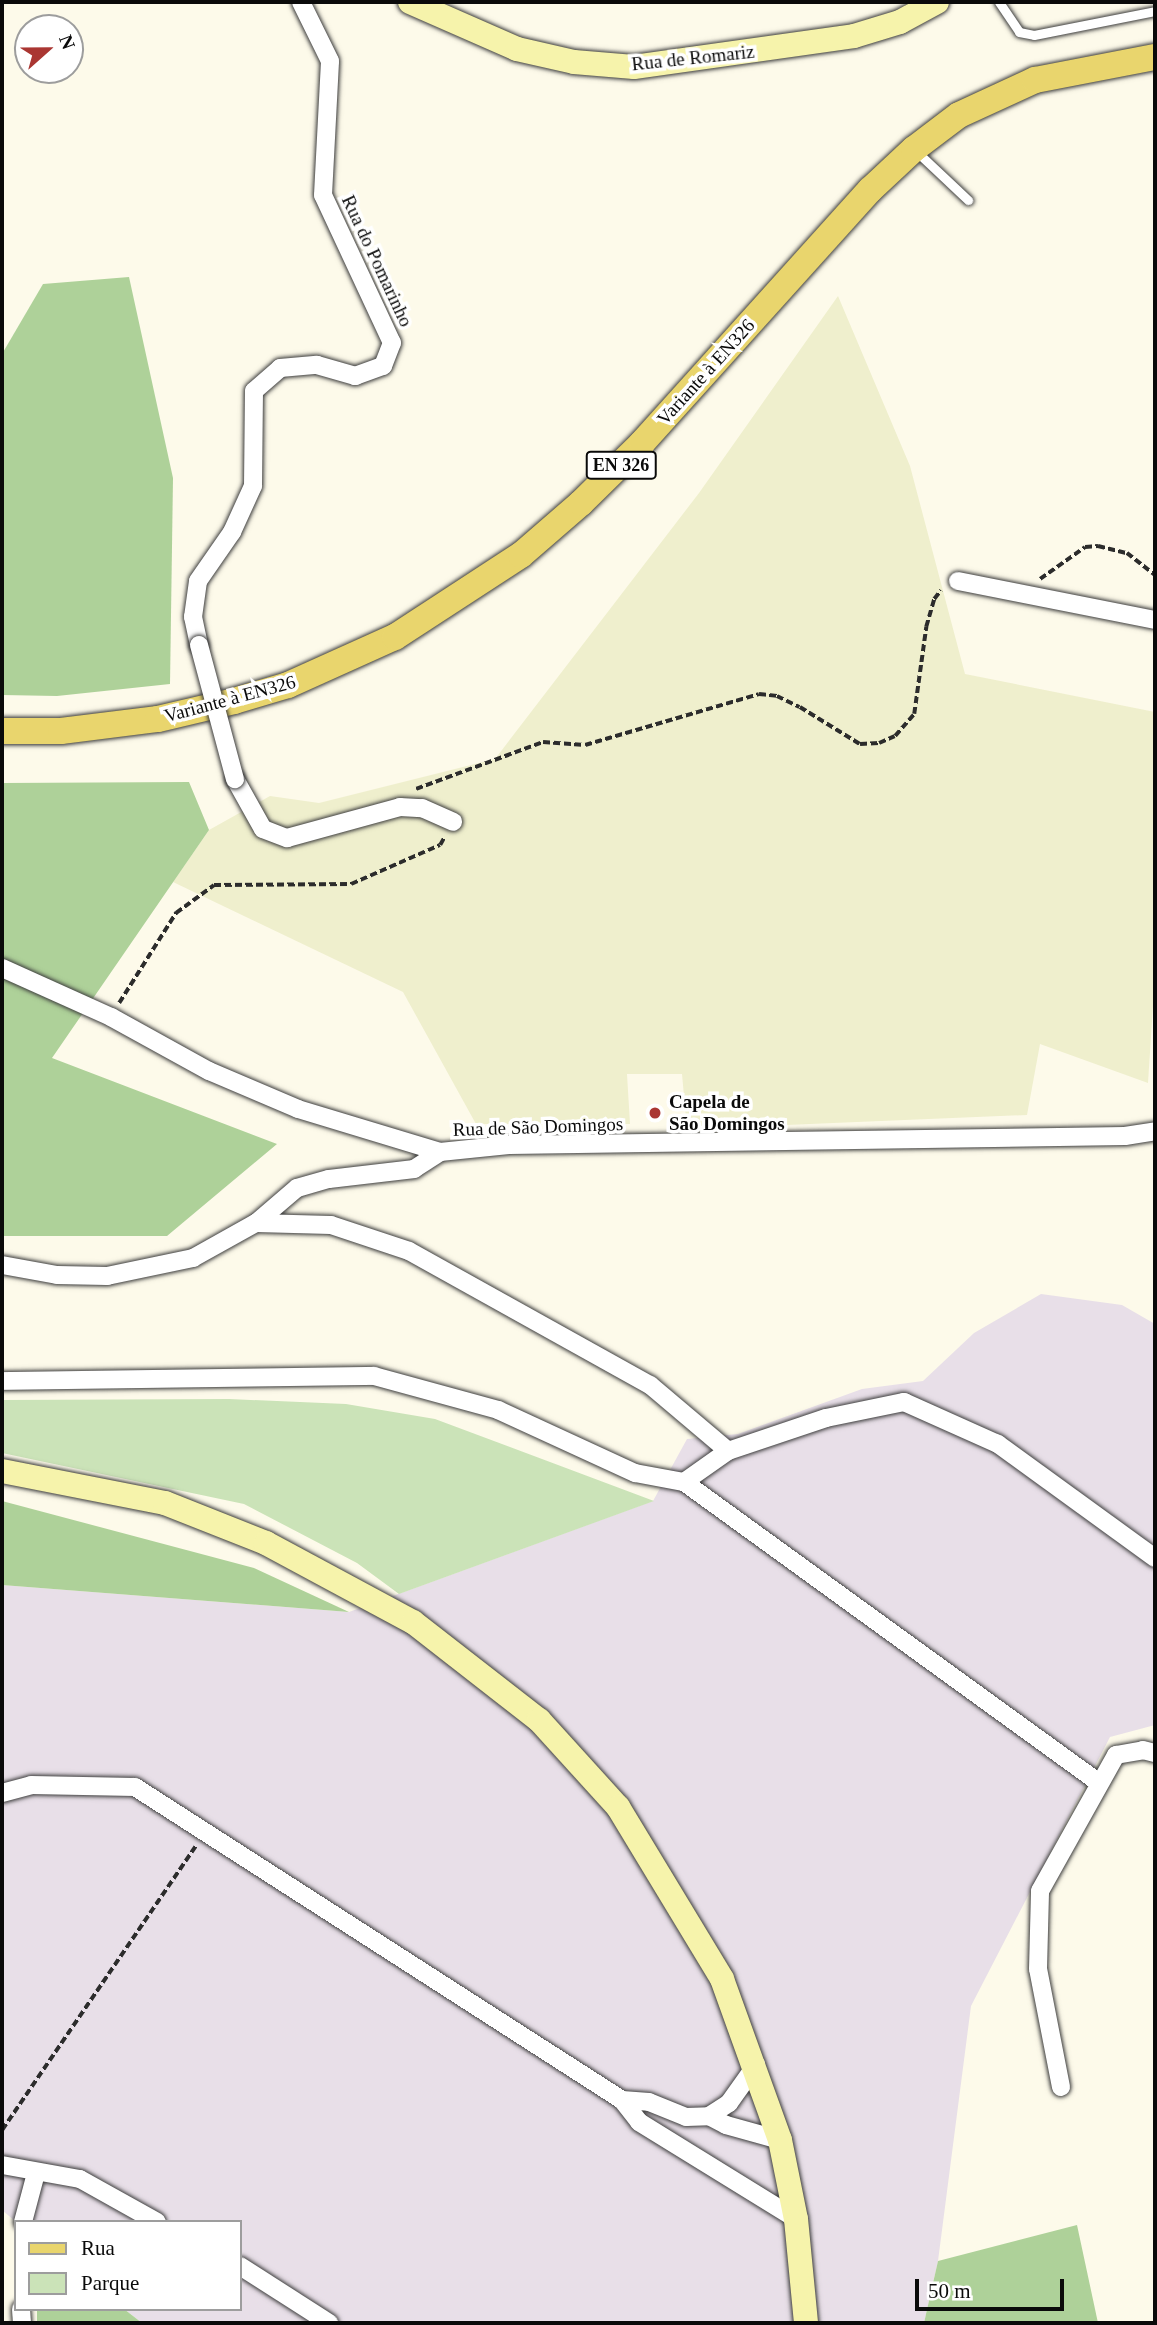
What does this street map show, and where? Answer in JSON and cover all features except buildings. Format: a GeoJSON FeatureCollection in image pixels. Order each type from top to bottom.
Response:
{"type":"FeatureCollection","features":[{"type":"Feature","properties":{"kind":"main road","name":"Rua de Romariz"},"geometry":{"type":"LineString","coordinates":[[410,2],[517,49],[574,62],[634,67],[854,36],[900,22],[937,2]]}},
{"type":"Feature","properties":{"kind":"main road","name":"Variante à EN326"},"geometry":{"type":"LineString","coordinates":[[2,731],[61,731],[158,719],[234,701],[336,665],[439,611],[521,555],[581,503],[642,443],[870,190],[914,149],[960,116],[1034,80],[1155,57]]}},
{"type":"Feature","properties":{"kind":"main road"},"geometry":{"type":"LineString","coordinates":[[2,1471],[165,1503],[266,1543],[413,1622],[539,1720],[618,1807],[666,1881],[722,1979],[756,2065],[780,2140],[796,2219],[806,2323]]}},
{"type":"Feature","properties":{"kind":"street","name":"Rua do Pomarinho"},"geometry":{"type":"LineString","coordinates":[[301,2],[331,61],[323,195],[392,343],[383,366],[355,376],[317,365],[280,368],[254,391],[253,486],[232,532],[198,581],[193,617],[234,779],[262,829],[287,838],[378,811],[422,808],[453,822]]}},
{"type":"Feature","properties":{"kind":"street"},"geometry":{"type":"LineString","coordinates":[[958,581],[1155,621]]}},
{"type":"Feature","properties":{"kind":"street","name":"Rua de São Domingos"},"geometry":{"type":"LineString","coordinates":[[2,968],[111,1017],[209,1071],[298,1110],[440,1152],[509,1145],[1125,1136],[1155,1131]]}},
{"type":"Feature","properties":{"kind":"street"},"geometry":{"type":"LineString","coordinates":[[2,1265],[57,1275],[107,1276],[194,1258],[256,1223],[297,1188],[329,1179],[414,1169],[440,1152]]}},
{"type":"Feature","properties":{"kind":"street"},"geometry":{"type":"LineString","coordinates":[[256,1223],[331,1225],[409,1251],[650,1385],[728,1451]]}},
{"type":"Feature","properties":{"kind":"street"},"geometry":{"type":"LineString","coordinates":[[2,1381],[374,1376],[498,1410],[635,1473],[684,1482],[1098,1782]]}},
{"type":"Feature","properties":{"kind":"street"},"geometry":{"type":"LineString","coordinates":[[684,1482],[728,1451],[826,1418],[904,1402],[998,1444],[1155,1558]]}},
{"type":"Feature","properties":{"kind":"street"},"geometry":{"type":"LineString","coordinates":[[1061,2087],[1038,1969],[1040,1891],[1098,1782],[1116,1755],[1143,1750],[1155,1753]]}},
{"type":"Feature","properties":{"kind":"street"},"geometry":{"type":"LineString","coordinates":[[2,1793],[31,1785],[135,1787],[622,2100],[639,2122],[796,2219]]}},
{"type":"Feature","properties":{"kind":"street"},"geometry":{"type":"LineString","coordinates":[[622,2100],[649,2102],[686,2117],[709,2116],[729,2103],[756,2065]]}},
{"type":"Feature","properties":{"kind":"street"},"geometry":{"type":"LineString","coordinates":[[709,2116],[726,2126],[780,2140]]}},
{"type":"Feature","properties":{"kind":"street"},"geometry":{"type":"LineString","coordinates":[[2,2165],[80,2179],[153,2220]]}},
{"type":"Feature","properties":{"kind":"street"},"geometry":{"type":"LineString","coordinates":[[24,2220],[36,2173]]}},
{"type":"Feature","properties":{"kind":"street"},"geometry":{"type":"LineString","coordinates":[[242,2267],[329,2323]]}},
{"type":"Feature","properties":{"kind":"lane"},"geometry":{"type":"LineString","coordinates":[[999,2],[1018,32],[1034,35],[1155,11]]}},
{"type":"Feature","properties":{"kind":"lane"},"geometry":{"type":"LineString","coordinates":[[914,149],[968,200]]}},
{"type":"Feature","properties":{"kind":"path"},"geometry":{"type":"LineString","coordinates":[[1030,596],[1037,581],[1085,547],[1112,546],[1155,575]]}},
{"type":"Feature","properties":{"kind":"path"},"geometry":{"type":"LineString","coordinates":[[378,811],[414,789],[543,742],[585,745],[759,694],[777,696],[800,707],[860,744],[895,736],[914,714],[934,599],[946,584],[958,581]]}},
{"type":"Feature","properties":{"kind":"path"},"geometry":{"type":"LineString","coordinates":[[111,1017],[176,913],[214,885],[351,884],[440,845],[453,822]]}},
{"type":"Feature","properties":{"kind":"path"},"geometry":{"type":"LineString","coordinates":[[2,2130],[205,1832]]}},
{"type":"Feature","properties":{"kind":"shaded area"},"geometry":{"type":"Polygon","coordinates":[[[1041,1294],[1122,1305],[1155,1324],[1155,1725],[1110,1737],[971,2006],[938,2261],[924,2323],[142,2323],[127,2311],[242,2311],[242,2220],[14,2220],[2,2210],[2,1585],[349,1612],[653,1501],[687,1439],[738,1434],[862,1389],[923,1381],[974,1333],[1041,1294]]]}},
{"type":"Feature","properties":{"kind":"green space"},"geometry":{"type":"Polygon","coordinates":[[[129,277],[173,478],[170,684],[57,696],[2,695],[2,354],[43,284],[129,277]]]}},
{"type":"Feature","properties":{"kind":"green space"},"geometry":{"type":"Polygon","coordinates":[[[838,296],[910,466],[965,674],[1155,712],[1155,975],[1148,1083],[1040,1044],[1027,1115],[687,1129],[682,1074],[627,1074],[630,1124],[476,1124],[403,992],[173,882],[209,830],[270,796],[319,803],[495,759],[699,493],[838,296]]]}},
{"type":"Feature","properties":{"kind":"green space"},"geometry":{"type":"Polygon","coordinates":[[[189,782],[209,830],[52,1058],[277,1144],[167,1236],[2,1236],[2,783],[189,782]]]}},
{"type":"Feature","properties":{"kind":"green space"},"geometry":{"type":"Polygon","coordinates":[[[229,1399],[346,1404],[435,1419],[654,1501],[399,1594],[357,1563],[244,1504],[2,1453],[2,1400],[229,1399]]]}},
{"type":"Feature","properties":{"kind":"green space"},"geometry":{"type":"Polygon","coordinates":[[[2,1501],[254,1568],[349,1612],[2,1585],[2,1501]]]}},
{"type":"Feature","properties":{"kind":"green space"},"geometry":{"type":"Polygon","coordinates":[[[1077,2225],[1098,2323],[924,2323],[938,2261],[1077,2225]]]}},
{"type":"Feature","properties":{"kind":"green space"},"geometry":{"type":"Polygon","coordinates":[[[37,2311],[127,2311],[142,2323],[37,2323],[37,2311]]]}},
{"type":"Feature","properties":{"kind":"place","name":"Capela de São Domingos"},"geometry":{"type":"Point","coordinates":[655,1113]}}]}
